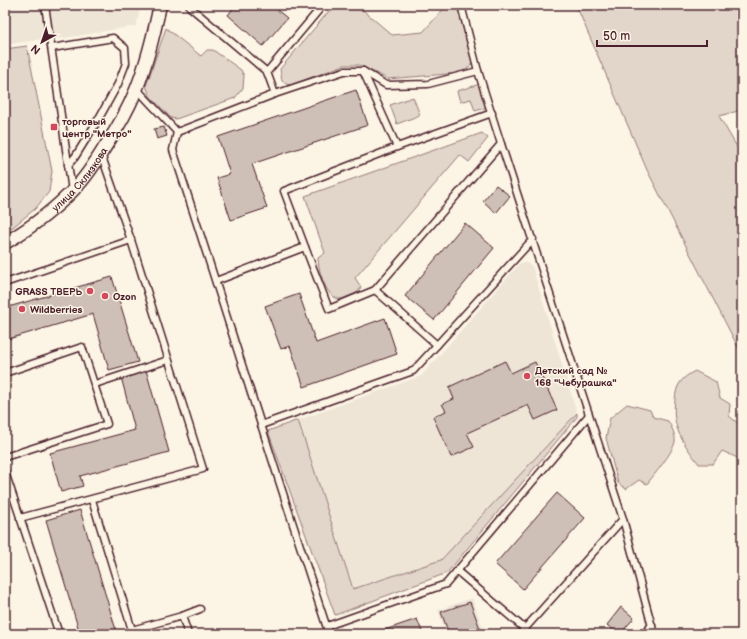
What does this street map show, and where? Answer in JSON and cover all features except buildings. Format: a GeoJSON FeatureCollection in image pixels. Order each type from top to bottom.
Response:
{"type":"FeatureCollection","features":[{"type":"Feature","properties":{"kind":"street","name":"улица Склизкова"},"geometry":{"type":"LineString","coordinates":[[5,243],[36,222],[72,192],[101,154],[124,115],[137,89],[150,47],[160,5]]}},
{"type":"Feature","properties":{"kind":"lane"},"geometry":{"type":"LineString","coordinates":[[45,5],[72,192]]}},
{"type":"Feature","properties":{"kind":"lane"},"geometry":{"type":"LineString","coordinates":[[191,5],[190,7],[268,72],[275,94]]}},
{"type":"Feature","properties":{"kind":"lane"},"geometry":{"type":"LineString","coordinates":[[461,5],[478,71],[622,519],[654,634]]}},
{"type":"Feature","properties":{"kind":"lane"},"geometry":{"type":"LineString","coordinates":[[268,72],[319,6]]}},
{"type":"Feature","properties":{"kind":"lane"},"geometry":{"type":"LineString","coordinates":[[52,48],[113,38],[125,48],[126,63],[118,84],[97,122],[68,166]]}},
{"type":"Feature","properties":{"kind":"lane"},"geometry":{"type":"LineString","coordinates":[[177,132],[275,94],[344,71],[363,71],[386,85],[428,84],[478,71]]}},
{"type":"Feature","properties":{"kind":"lane"},"geometry":{"type":"LineString","coordinates":[[363,71],[397,147]]}},
{"type":"Feature","properties":{"kind":"lane"},"geometry":{"type":"LineString","coordinates":[[137,89],[177,132]]}},
{"type":"Feature","properties":{"kind":"lane"},"geometry":{"type":"LineString","coordinates":[[492,113],[397,147],[284,191],[329,309],[375,290],[501,144]]}},
{"type":"Feature","properties":{"kind":"lane"},"geometry":{"type":"LineString","coordinates":[[177,132],[173,150],[330,634]]}},
{"type":"Feature","properties":{"kind":"lane"},"geometry":{"type":"LineString","coordinates":[[20,518],[92,500],[203,469],[131,240],[101,154]]}},
{"type":"Feature","properties":{"kind":"lane"},"geometry":{"type":"LineString","coordinates":[[261,425],[413,372],[533,239]]}},
{"type":"Feature","properties":{"kind":"lane"},"geometry":{"type":"LineString","coordinates":[[5,283],[131,240]]}},
{"type":"Feature","properties":{"kind":"lane"},"geometry":{"type":"LineString","coordinates":[[216,281],[305,247]]}},
{"type":"Feature","properties":{"kind":"lane"},"geometry":{"type":"LineString","coordinates":[[375,290],[437,345]]}},
{"type":"Feature","properties":{"kind":"lane"},"geometry":{"type":"LineString","coordinates":[[5,373],[82,347],[108,424],[5,457]]}},
{"type":"Feature","properties":{"kind":"lane"},"geometry":{"type":"LineString","coordinates":[[95,384],[168,360]]}},
{"type":"Feature","properties":{"kind":"lane"},"geometry":{"type":"LineString","coordinates":[[327,626],[446,584],[589,415]]}},
{"type":"Feature","properties":{"kind":"lane"},"geometry":{"type":"LineString","coordinates":[[5,472],[59,634]]}},
{"type":"Feature","properties":{"kind":"lane"},"geometry":{"type":"LineString","coordinates":[[92,500],[132,630],[182,616],[200,609]]}},
{"type":"Feature","properties":{"kind":"lane"},"geometry":{"type":"LineString","coordinates":[[520,634],[622,519]]}},
{"type":"Feature","properties":{"kind":"lane"},"geometry":{"type":"LineString","coordinates":[[457,571],[525,629]]}},
{"type":"Feature","properties":{"kind":"lane"},"geometry":{"type":"LineString","coordinates":[[182,616],[188,634]]}},
{"type":"Feature","properties":{"kind":"lane"},"geometry":{"type":"LineString","coordinates":[[644,634],[652,624]]}},
{"type":"Feature","properties":{"kind":"shaded area"},"geometry":{"type":"Polygon","coordinates":[[[5,5],[141,5],[136,26],[65,38],[42,39],[5,45],[5,5]]]}},
{"type":"Feature","properties":{"kind":"shaded area"},"geometry":{"type":"Polygon","coordinates":[[[334,5],[357,5],[392,35],[423,32],[447,5],[457,5],[473,60],[472,63],[468,68],[459,73],[388,79],[359,65],[344,65],[291,85],[286,84],[282,81],[280,69],[334,5]]]}},
{"type":"Feature","properties":{"kind":"shaded area"},"geometry":{"type":"Polygon","coordinates":[[[576,5],[742,5],[742,110],[719,116],[741,154],[742,159],[742,355],[647,170],[576,5]]]}},
{"type":"Feature","properties":{"kind":"shaded area"},"geometry":{"type":"Polygon","coordinates":[[[166,28],[201,56],[207,50],[213,50],[241,70],[244,76],[243,88],[235,98],[176,119],[171,118],[150,96],[146,86],[166,28]]]}},
{"type":"Feature","properties":{"kind":"shaded area"},"geometry":{"type":"Polygon","coordinates":[[[27,46],[52,171],[49,192],[35,209],[13,227],[5,230],[5,49],[27,46]]]}},
{"type":"Feature","properties":{"kind":"shaded area"},"geometry":{"type":"Polygon","coordinates":[[[480,84],[488,107],[475,111],[471,99],[460,102],[457,91],[480,84]]]}},
{"type":"Feature","properties":{"kind":"shaded area"},"geometry":{"type":"Polygon","coordinates":[[[413,97],[420,115],[397,124],[390,105],[413,97]]]}},
{"type":"Feature","properties":{"kind":"shaded area"},"geometry":{"type":"Polygon","coordinates":[[[482,133],[488,138],[469,162],[460,155],[355,278],[361,287],[359,290],[356,293],[341,299],[335,298],[327,289],[321,276],[318,258],[325,253],[305,196],[482,133]]]}},
{"type":"Feature","properties":{"kind":"shaded area"},"geometry":{"type":"Polygon","coordinates":[[[520,263],[527,263],[532,266],[577,413],[441,560],[352,590],[298,420],[421,376],[520,263]]]}},
{"type":"Feature","properties":{"kind":"shaded area"},"geometry":{"type":"Polygon","coordinates":[[[695,371],[716,382],[720,398],[730,404],[729,416],[739,424],[742,435],[742,460],[722,451],[713,464],[699,464],[683,442],[675,418],[674,410],[676,395],[680,382],[686,376],[695,371]]]}},
{"type":"Feature","properties":{"kind":"shaded area"},"geometry":{"type":"Polygon","coordinates":[[[627,404],[650,410],[653,417],[668,421],[675,436],[675,442],[671,452],[647,484],[639,480],[626,489],[618,483],[606,438],[610,418],[627,404]]]}},
{"type":"Feature","properties":{"kind":"shaded area"},"geometry":{"type":"Polygon","coordinates":[[[577,413],[577,417],[447,573],[335,615],[268,431],[298,420],[353,589],[441,560],[577,413]]]}},
{"type":"Feature","properties":{"kind":"shaded area"},"geometry":{"type":"Polygon","coordinates":[[[472,598],[485,633],[446,634],[438,610],[472,598]]]}},
{"type":"Feature","properties":{"kind":"place","name":"торговый центр \"Метро\""},"geometry":{"type":"Point","coordinates":[54,127]}},
{"type":"Feature","properties":{"kind":"place","name":"GRASS ТВЕРЬ"},"geometry":{"type":"Point","coordinates":[90,291]}},
{"type":"Feature","properties":{"kind":"place","name":"Ozon"},"geometry":{"type":"Point","coordinates":[105,296]}},
{"type":"Feature","properties":{"kind":"place","name":"Wildberries"},"geometry":{"type":"Point","coordinates":[22,309]}},
{"type":"Feature","properties":{"kind":"place","name":"Детский сад № 168 \"Чебурашка\""},"geometry":{"type":"Point","coordinates":[527,376]}}]}
